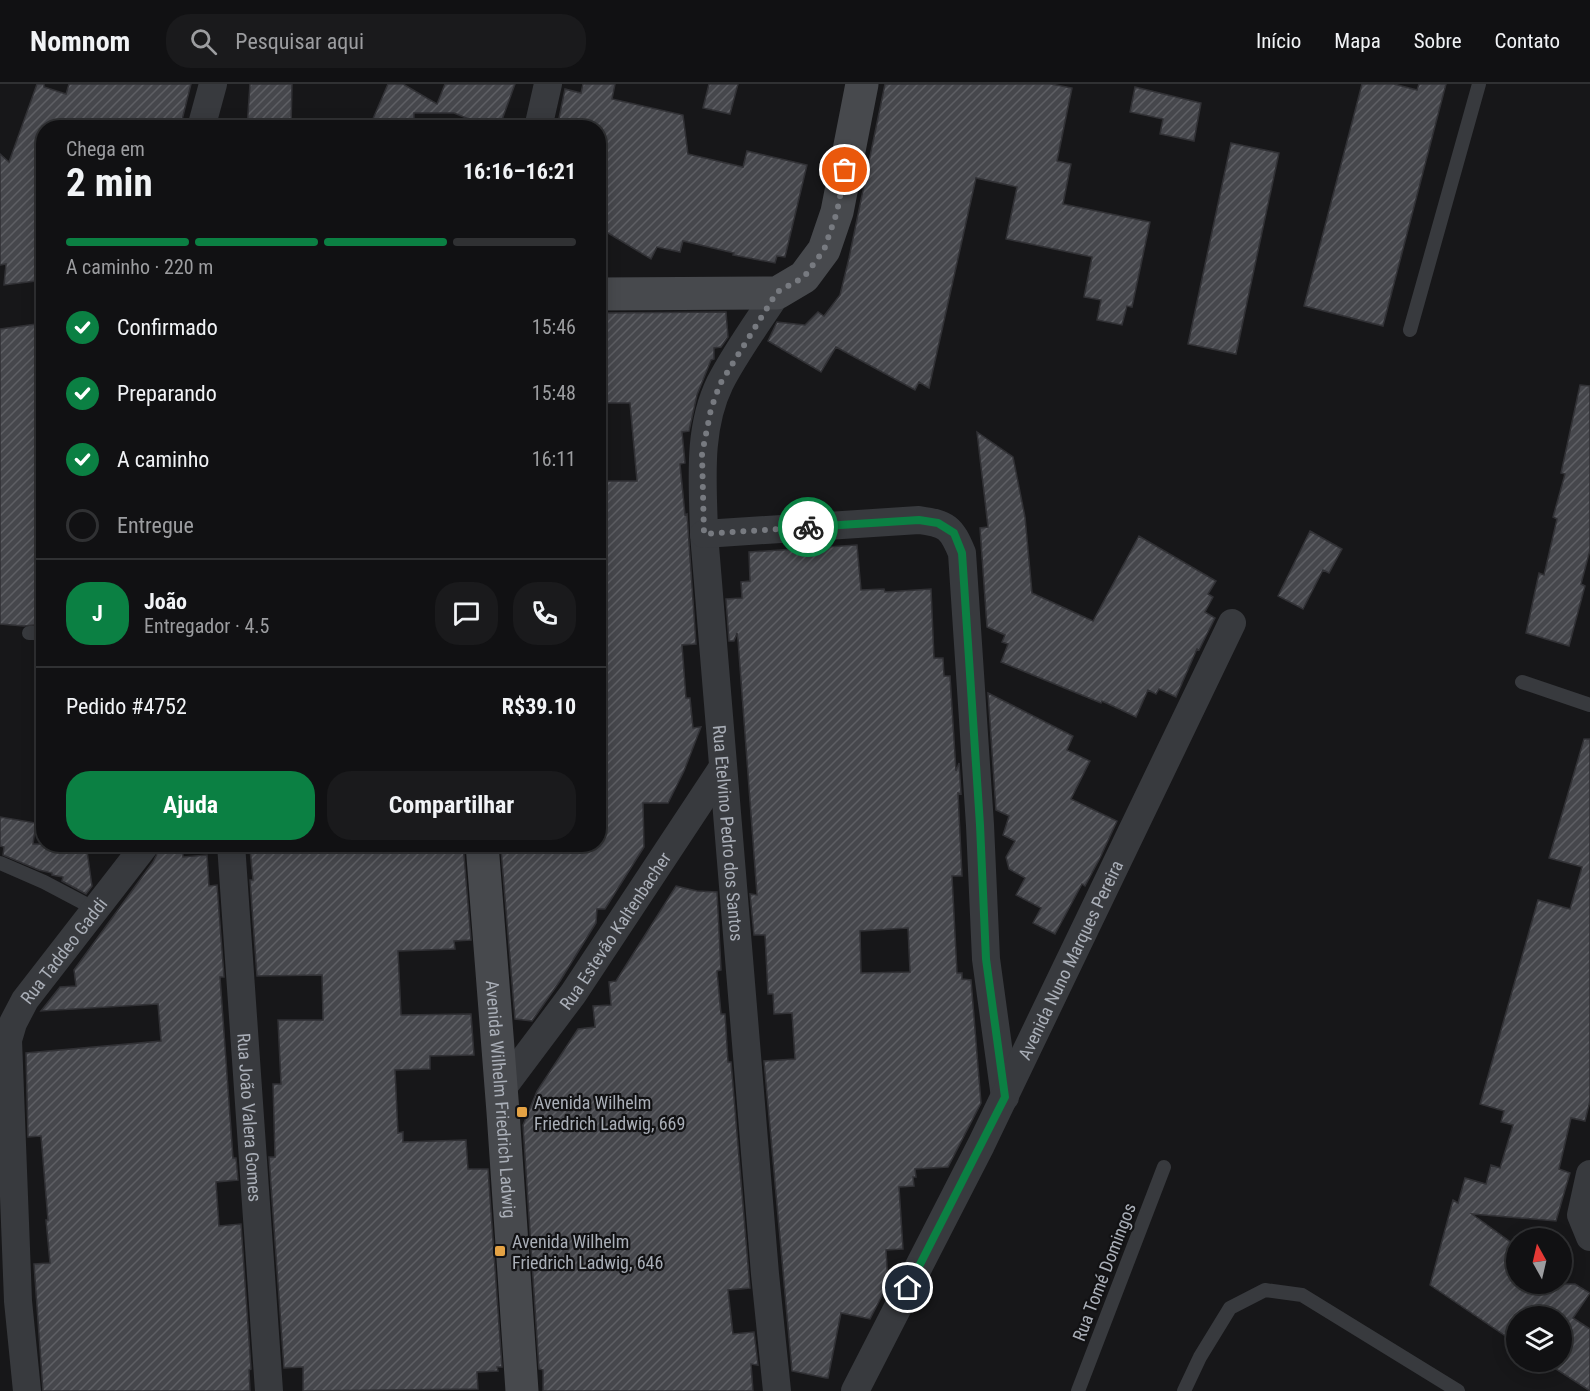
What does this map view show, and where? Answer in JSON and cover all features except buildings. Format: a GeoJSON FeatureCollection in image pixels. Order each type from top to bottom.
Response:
{"type":"FeatureCollection","features":[{"type":"Feature","properties":{"kind":"street"},"geometry":{"type":"LineString","coordinates":[[203,120],[213,84]]}},
{"type":"Feature","properties":{"kind":"street"},"geometry":{"type":"LineString","coordinates":[[540,120],[548,84]]}},
{"type":"Feature","properties":{"kind":"street"},"geometry":{"type":"LineString","coordinates":[[606,294],[777,292],[804,277],[824,250],[837,212],[862,84]]}},
{"type":"Feature","properties":{"kind":"street","name":"Rua Etelvino Pedro dos Santos"},"geometry":{"type":"LineString","coordinates":[[777,292],[720,384],[711,409],[702,454],[704,534],[765,1274],[777,1391]]}},
{"type":"Feature","properties":{"kind":"street"},"geometry":{"type":"LineString","coordinates":[[704,534],[919,520],[938,523],[954,533],[962,553],[980,825],[986,959],[1005,1097]]}},
{"type":"Feature","properties":{"kind":"street","name":"Avenida Nuno Marques Pereira"},"geometry":{"type":"LineString","coordinates":[[855,1391],[1005,1097],[1232,623]]}},
{"type":"Feature","properties":{"kind":"street","name":"Rua Estevão Kaltenbacher"},"geometry":{"type":"LineString","coordinates":[[501,1090],[573,994],[723,767]]}},
{"type":"Feature","properties":{"kind":"street","name":"Rua Taddeo Gaddi"},"geometry":{"type":"LineString","coordinates":[[27,1391],[6,1161],[8,1040],[6,1021],[26,1000],[140,852]]}},
{"type":"Feature","properties":{"kind":"street","name":"Rua João Valera Gomes"},"geometry":{"type":"LineString","coordinates":[[232,852],[269,1391]]}},
{"type":"Feature","properties":{"kind":"street","name":"Avenida Wilhelm Friedrich Ladwig"},"geometry":{"type":"LineString","coordinates":[[483,852],[522,1391]]}},
{"type":"Feature","properties":{"kind":"street"},"geometry":{"type":"LineString","coordinates":[[1590,1173],[1581,1215],[1590,1237]]}},
{"type":"Feature","properties":{"kind":"lane"},"geometry":{"type":"LineString","coordinates":[[1410,330],[1479,84]]}},
{"type":"Feature","properties":{"kind":"lane"},"geometry":{"type":"LineString","coordinates":[[29,633],[36,633]]}},
{"type":"Feature","properties":{"kind":"lane"},"geometry":{"type":"LineString","coordinates":[[1522,682],[1590,705]]}},
{"type":"Feature","properties":{"kind":"lane"},"geometry":{"type":"LineString","coordinates":[[0,863],[44,882],[97,910]]}},
{"type":"Feature","properties":{"kind":"lane","name":"Rua Tomé Domingos"},"geometry":{"type":"LineString","coordinates":[[1078,1391],[1164,1167]]}},
{"type":"Feature","properties":{"kind":"lane"},"geometry":{"type":"LineString","coordinates":[[1184,1391],[1200,1357],[1230,1308],[1265,1290],[1302,1295],[1458,1391]]}},
{"type":"Feature","properties":{"kind":"way so far"},"geometry":{"type":"LineString","coordinates":[[808,527],[704,534],[702,454],[711,409],[720,384],[777,292],[804,277],[824,250],[837,212],[845,170]]}},
{"type":"Feature","properties":{"kind":"place","name":"Avenida Wilhelm Friedrich Ladwig, 669"},"geometry":{"type":"Point","coordinates":[522,1112]}},
{"type":"Feature","properties":{"kind":"place","name":"Avenida Wilhelm Friedrich Ladwig, 646"},"geometry":{"type":"Point","coordinates":[500,1251]}},
{"type":"Feature","properties":{"kind":"route"},"geometry":{"type":"LineString","coordinates":[[808,527],[919,520],[938,523],[954,533],[962,553],[980,825],[986,959],[1005,1097],[908,1288]]}}]}
